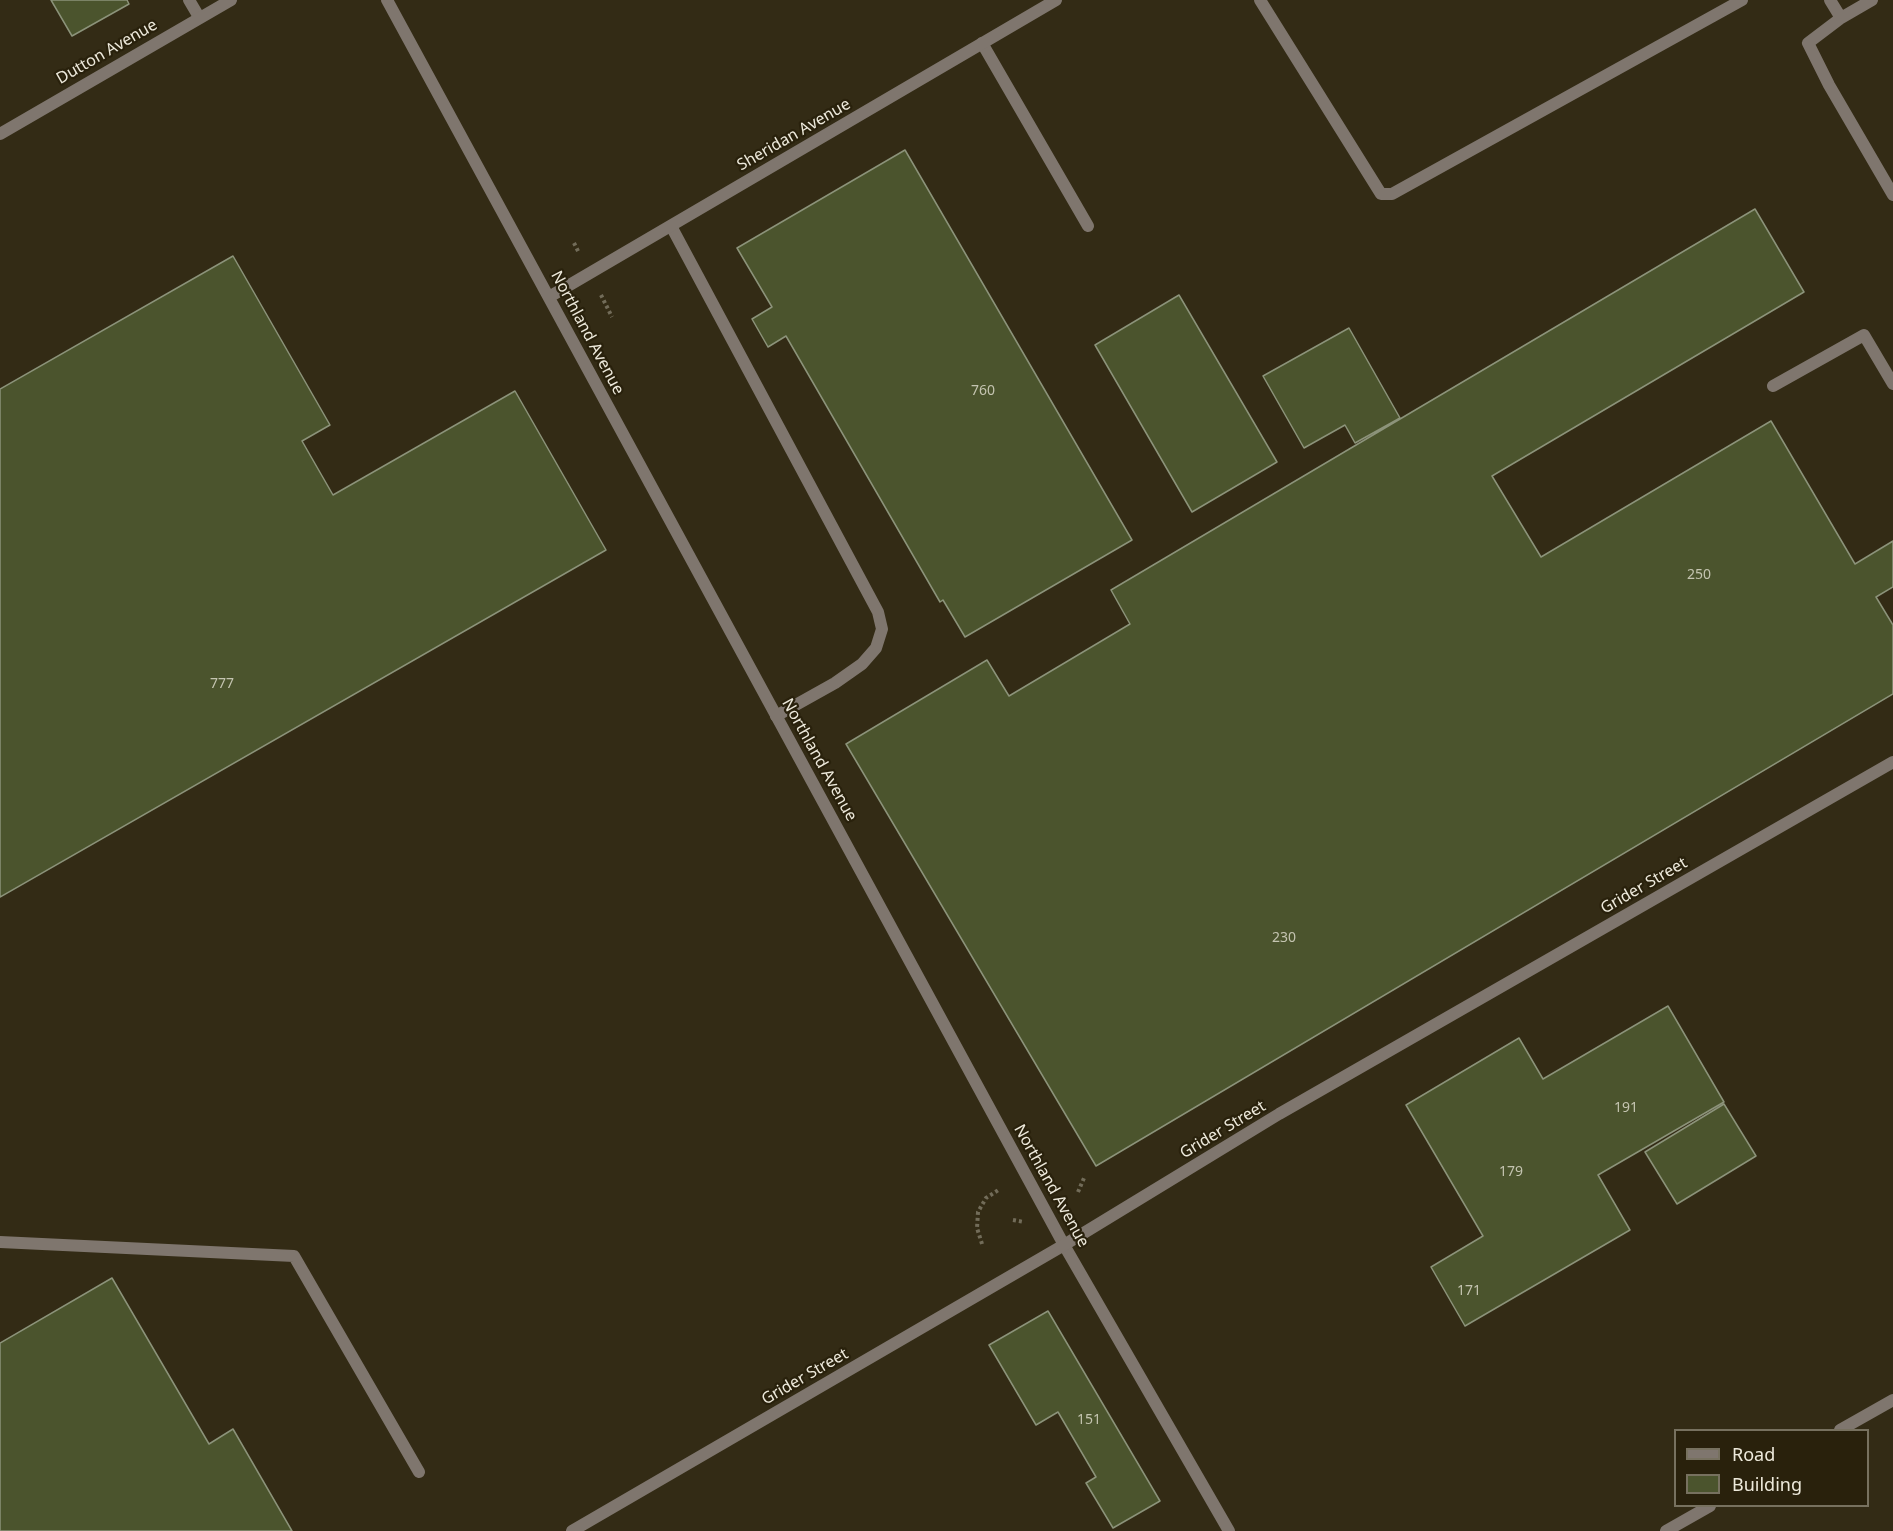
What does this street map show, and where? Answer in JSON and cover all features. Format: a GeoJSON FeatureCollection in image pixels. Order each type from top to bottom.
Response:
{"type":"FeatureCollection","features":[{"type":"Feature","properties":{"kind":"street"},"geometry":{"type":"LineString","coordinates":[[189,0],[199,17]]}},
{"type":"Feature","properties":{"kind":"street","name":"Dutton Avenue"},"geometry":{"type":"LineString","coordinates":[[0,134],[231,0]]}},
{"type":"Feature","properties":{"kind":"street","name":"Northland Avenue"},"geometry":{"type":"LineString","coordinates":[[387,0],[1064,1245],[1229,1531]]}},
{"type":"Feature","properties":{"kind":"street","name":"Sheridan Avenue"},"geometry":{"type":"LineString","coordinates":[[549,297],[1056,0]]}},
{"type":"Feature","properties":{"kind":"street"},"geometry":{"type":"LineString","coordinates":[[1260,0],[1381,194],[1392,194],[1742,0]]}},
{"type":"Feature","properties":{"kind":"street"},"geometry":{"type":"LineString","coordinates":[[1830,0],[1841,18]]}},
{"type":"Feature","properties":{"kind":"street"},"geometry":{"type":"LineString","coordinates":[[1872,0],[1841,18],[1808,43],[1829,85],[1893,195]]}},
{"type":"Feature","properties":{"kind":"street"},"geometry":{"type":"LineString","coordinates":[[982,43],[1088,226]]}},
{"type":"Feature","properties":{"kind":"street"},"geometry":{"type":"LineString","coordinates":[[671,226],[878,612],[882,629],[876,648],[862,664],[835,683],[776,716]]}},
{"type":"Feature","properties":{"kind":"street"},"geometry":{"type":"LineString","coordinates":[[1773,386],[1864,335],[1893,384]]}},
{"type":"Feature","properties":{"kind":"street","name":"Grider Street"},"geometry":{"type":"LineString","coordinates":[[572,1531],[1064,1245],[1279,1114],[1893,762]]}},
{"type":"Feature","properties":{"kind":"street"},"geometry":{"type":"LineString","coordinates":[[0,1242],[294,1256],[419,1472]]}},
{"type":"Feature","properties":{"kind":"street"},"geometry":{"type":"LineString","coordinates":[[1843,1429],[1893,1400]]}},
{"type":"Feature","properties":{"kind":"street"},"geometry":{"type":"LineString","coordinates":[[1666,1531],[1708,1507]]}},
{"type":"Feature","properties":{"kind":"path"},"geometry":{"type":"LineString","coordinates":[[574,243],[580,255]]}},
{"type":"Feature","properties":{"kind":"path"},"geometry":{"type":"LineString","coordinates":[[601,294],[612,317]]}},
{"type":"Feature","properties":{"kind":"path"},"geometry":{"type":"LineString","coordinates":[[1078,1192],[1084,1178]]}},
{"type":"Feature","properties":{"kind":"path"},"geometry":{"type":"LineString","coordinates":[[982,1244],[977,1228],[978,1212],[986,1198],[1000,1189]]}},
{"type":"Feature","properties":{"kind":"path"},"geometry":{"type":"LineString","coordinates":[[1013,1220],[1025,1223]]}},
{"type":"Feature","properties":{"kind":"building"},"geometry":{"type":"Polygon","coordinates":[[[51,0],[127,0],[129,4],[72,36],[51,0]]]}},
{"type":"Feature","properties":{"kind":"building"},"geometry":{"type":"Polygon","coordinates":[[[905,150],[1132,540],[965,637],[943,600],[940,602],[786,336],[768,347],[752,319],[772,307],[737,248],[905,150]]]}},
{"type":"Feature","properties":{"kind":"building"},"geometry":{"type":"Polygon","coordinates":[[[1755,209],[1804,292],[1492,476],[1541,557],[1771,421],[1855,564],[1893,541],[1893,587],[1876,597],[1893,625],[1893,694],[1096,1166],[846,744],[987,660],[1009,696],[1130,624],[1111,590],[1755,209]]]}},
{"type":"Feature","properties":{"kind":"building"},"geometry":{"type":"Polygon","coordinates":[[[233,256],[330,425],[302,441],[333,495],[515,391],[606,550],[0,897],[0,389],[233,256]]]}},
{"type":"Feature","properties":{"kind":"building"},"geometry":{"type":"Polygon","coordinates":[[[1179,295],[1277,462],[1192,512],[1095,345],[1179,295]]]}},
{"type":"Feature","properties":{"kind":"building"},"geometry":{"type":"Polygon","coordinates":[[[1349,328],[1400,418],[1355,443],[1345,425],[1304,448],[1263,376],[1349,328]]]}},
{"type":"Feature","properties":{"kind":"building"},"geometry":{"type":"Polygon","coordinates":[[[1668,1006],[1724,1102],[1598,1175],[1630,1230],[1465,1326],[1431,1267],[1483,1236],[1406,1105],[1519,1038],[1543,1079],[1668,1006]]]}},
{"type":"Feature","properties":{"kind":"building"},"geometry":{"type":"Polygon","coordinates":[[[1724,1104],[1756,1156],[1677,1204],[1645,1152],[1724,1104]]]}},
{"type":"Feature","properties":{"kind":"building"},"geometry":{"type":"Polygon","coordinates":[[[112,1278],[209,1444],[233,1429],[292,1531],[0,1531],[0,1343],[112,1278]]]}},
{"type":"Feature","properties":{"kind":"building"},"geometry":{"type":"Polygon","coordinates":[[[1048,1311],[1160,1501],[1113,1528],[1086,1483],[1096,1477],[1058,1412],[1036,1425],[989,1345],[1048,1311]]]}}]}
